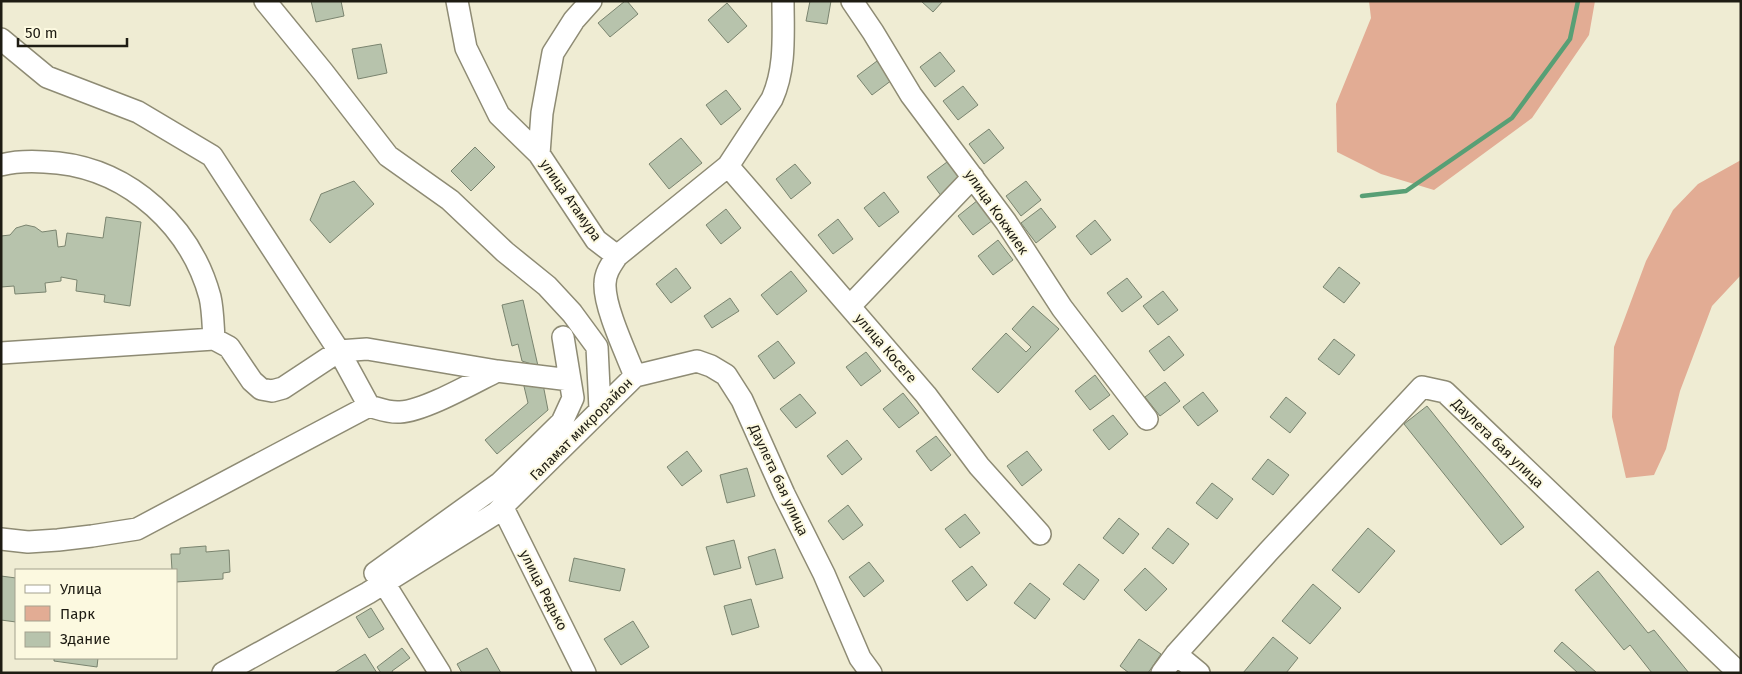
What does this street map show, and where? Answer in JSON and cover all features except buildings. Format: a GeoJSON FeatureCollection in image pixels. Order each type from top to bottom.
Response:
{"type":"FeatureCollection","features":[{"type":"Feature","properties":{"kind":"street"},"geometry":{"type":"LineString","coordinates":[[265,1],[388,156],[450,200],[505,252],[547,286],[572,313],[597,347],[600,409]]}},
{"type":"Feature","properties":{"kind":"street"},"geometry":{"type":"LineString","coordinates":[[456,1],[466,48],[499,115],[539,154]]}},
{"type":"Feature","properties":{"kind":"street","name":"улица Атамура"},"geometry":{"type":"LineString","coordinates":[[592,1],[574,20],[552,53],[542,113],[539,154],[596,240],[617,256]]}},
{"type":"Feature","properties":{"kind":"street","name":"Галамат микрорайон"},"geometry":{"type":"LineString","coordinates":[[223,673],[376,588],[503,508],[635,376],[605,294],[608,270],[617,256],[728,166],[772,99],[778,87],[783,56],[783,1]]}},
{"type":"Feature","properties":{"kind":"street","name":"улица Кокжиек"},"geometry":{"type":"LineString","coordinates":[[852,1],[874,32],[911,95],[1006,222],[1062,308],[1147,419]]}},
{"type":"Feature","properties":{"kind":"street"},"geometry":{"type":"LineString","coordinates":[[1,39],[47,77],[138,112],[212,156],[339,351],[369,406]]}},
{"type":"Feature","properties":{"kind":"street"},"geometry":{"type":"LineString","coordinates":[[1,165],[40,161],[73,164],[105,174],[141,195],[160,211],[182,237],[198,266],[210,297],[214,339]]}},
{"type":"Feature","properties":{"kind":"street","name":"улица Косеге"},"geometry":{"type":"LineString","coordinates":[[728,166],[926,395],[979,466],[1040,534]]}},
{"type":"Feature","properties":{"kind":"street"},"geometry":{"type":"LineString","coordinates":[[850,306],[973,177]]}},
{"type":"Feature","properties":{"kind":"street"},"geometry":{"type":"LineString","coordinates":[[440,673],[376,588],[366,580],[500,483],[562,422],[573,398],[563,337]]}},
{"type":"Feature","properties":{"kind":"street"},"geometry":{"type":"LineString","coordinates":[[1,353],[214,339],[229,347],[252,381],[261,389],[272,391],[283,388],[339,351],[367,349],[497,371],[570,380]]}},
{"type":"Feature","properties":{"kind":"street","name":"Даулета бая улица"},"geometry":{"type":"LineString","coordinates":[[635,376],[697,361],[711,366],[726,375],[742,400],[784,494],[824,574],[860,658],[872,673]]}},
{"type":"Feature","properties":{"kind":"street"},"geometry":{"type":"LineString","coordinates":[[1,540],[28,542],[58,540],[137,529],[369,406],[389,412],[418,409],[497,371]]}},
{"type":"Feature","properties":{"kind":"street","name":"Даулета бая улица"},"geometry":{"type":"LineString","coordinates":[[1162,673],[1176,654],[1268,552],[1422,388],[1445,392],[1739,673]]}},
{"type":"Feature","properties":{"kind":"street","name":"улица Редько"},"geometry":{"type":"LineString","coordinates":[[503,508],[585,673]]}},
{"type":"Feature","properties":{"kind":"street"},"geometry":{"type":"LineString","coordinates":[[1176,654],[1199,673]]}},
{"type":"Feature","properties":{"kind":"green space"},"geometry":{"type":"Polygon","coordinates":[[[1369,1],[1595,1],[1589,35],[1532,118],[1434,190],[1381,174],[1337,152],[1336,104],[1371,18],[1369,1]]]}},
{"type":"Feature","properties":{"kind":"green space"},"geometry":{"type":"Polygon","coordinates":[[[1741,160],[1741,275],[1712,306],[1680,391],[1666,449],[1654,475],[1626,478],[1612,417],[1614,347],[1646,261],[1673,210],[1698,184],[1741,160]]]}},
{"type":"Feature","properties":{"kind":"waterway"},"geometry":{"type":"LineString","coordinates":[[1362,196],[1406,191],[1512,118],[1570,39],[1578,1]]}}]}
